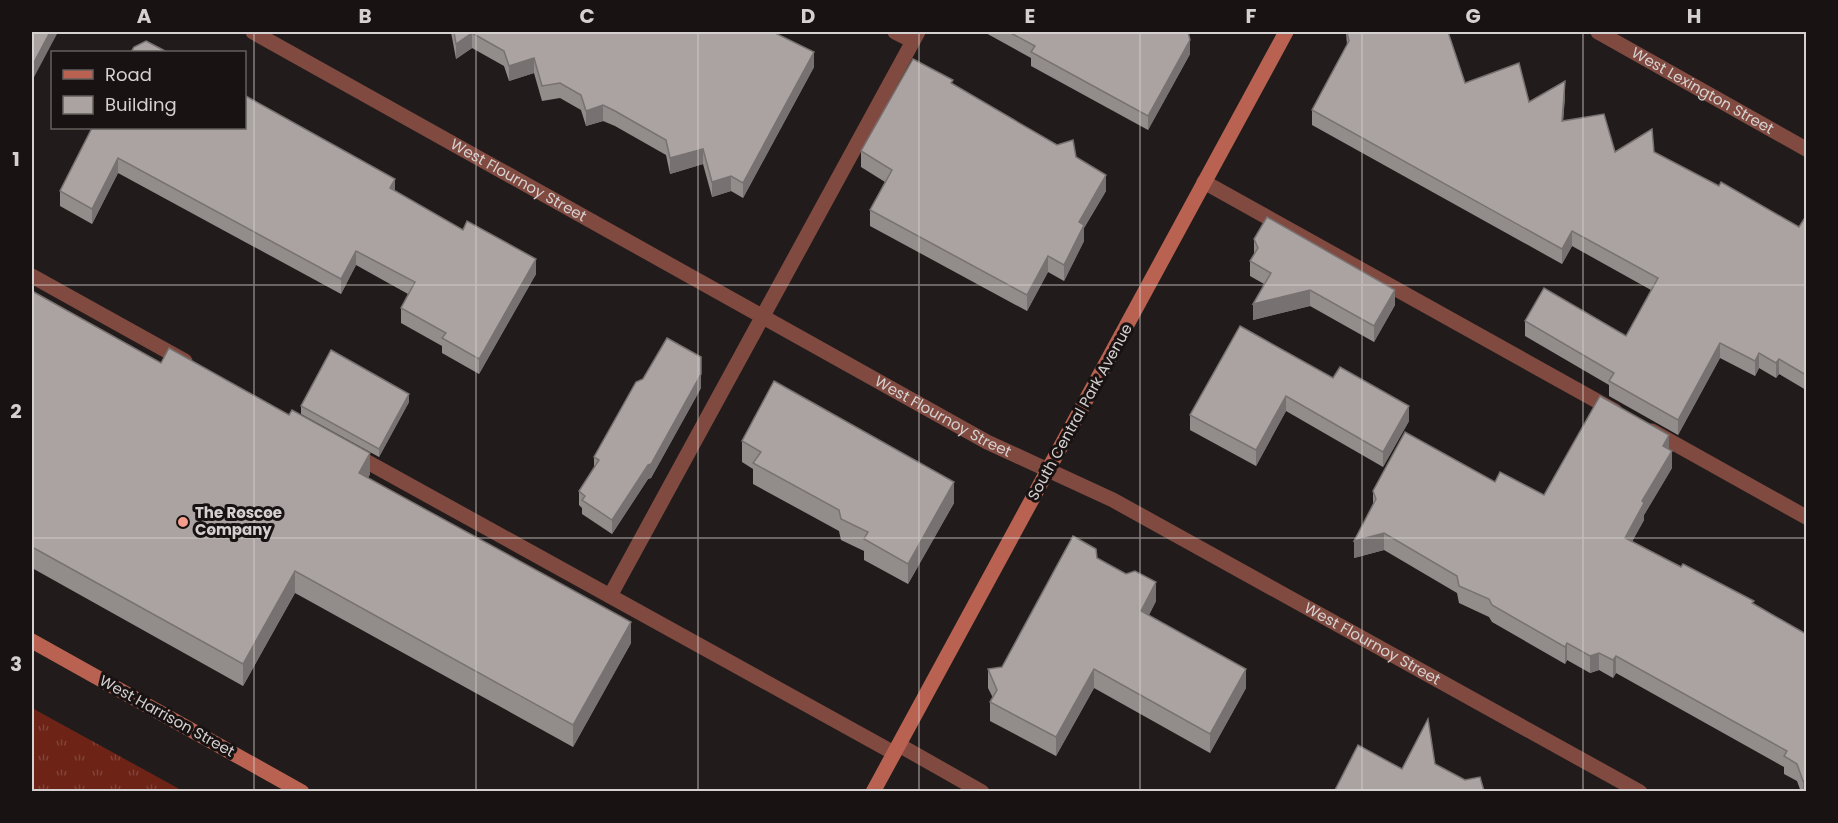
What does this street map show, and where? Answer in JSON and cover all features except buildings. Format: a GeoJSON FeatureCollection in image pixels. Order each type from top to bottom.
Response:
{"type":"FeatureCollection","features":[{"type":"Feature","properties":{"kind":"street","name":"West Flournoy Street"},"geometry":{"type":"LineString","coordinates":[[253,32],[987,442],[1113,500],[1640,792]]}},
{"type":"Feature","properties":{"kind":"street"},"geometry":{"type":"LineString","coordinates":[[610,596],[916,36],[896,32]]}},
{"type":"Feature","properties":{"kind":"street","name":"South Central Park Avenue"},"geometry":{"type":"LineString","coordinates":[[873,792],[1286,32]]}},
{"type":"Feature","properties":{"kind":"street","name":"West Lexington Street"},"geometry":{"type":"LineString","coordinates":[[1598,32],[1806,149]]}},
{"type":"Feature","properties":{"kind":"street"},"geometry":{"type":"LineString","coordinates":[[1204,182],[1806,517]]}},
{"type":"Feature","properties":{"kind":"street"},"geometry":{"type":"LineString","coordinates":[[32,276],[197,368]]}},
{"type":"Feature","properties":{"kind":"street"},"geometry":{"type":"LineString","coordinates":[[342,447],[610,596],[896,749],[982,792]]}},
{"type":"Feature","properties":{"kind":"street","name":"West Harrison Street"},"geometry":{"type":"LineString","coordinates":[[32,641],[302,792]]}},
{"type":"Feature","properties":{"kind":"green space"},"geometry":{"type":"Polygon","coordinates":[[[32,708],[183,791],[32,791],[32,708]]]}},
{"type":"Feature","properties":{"kind":"place","name":"The Roscoe Company"},"geometry":{"type":"Point","coordinates":[183,522]}}]}
